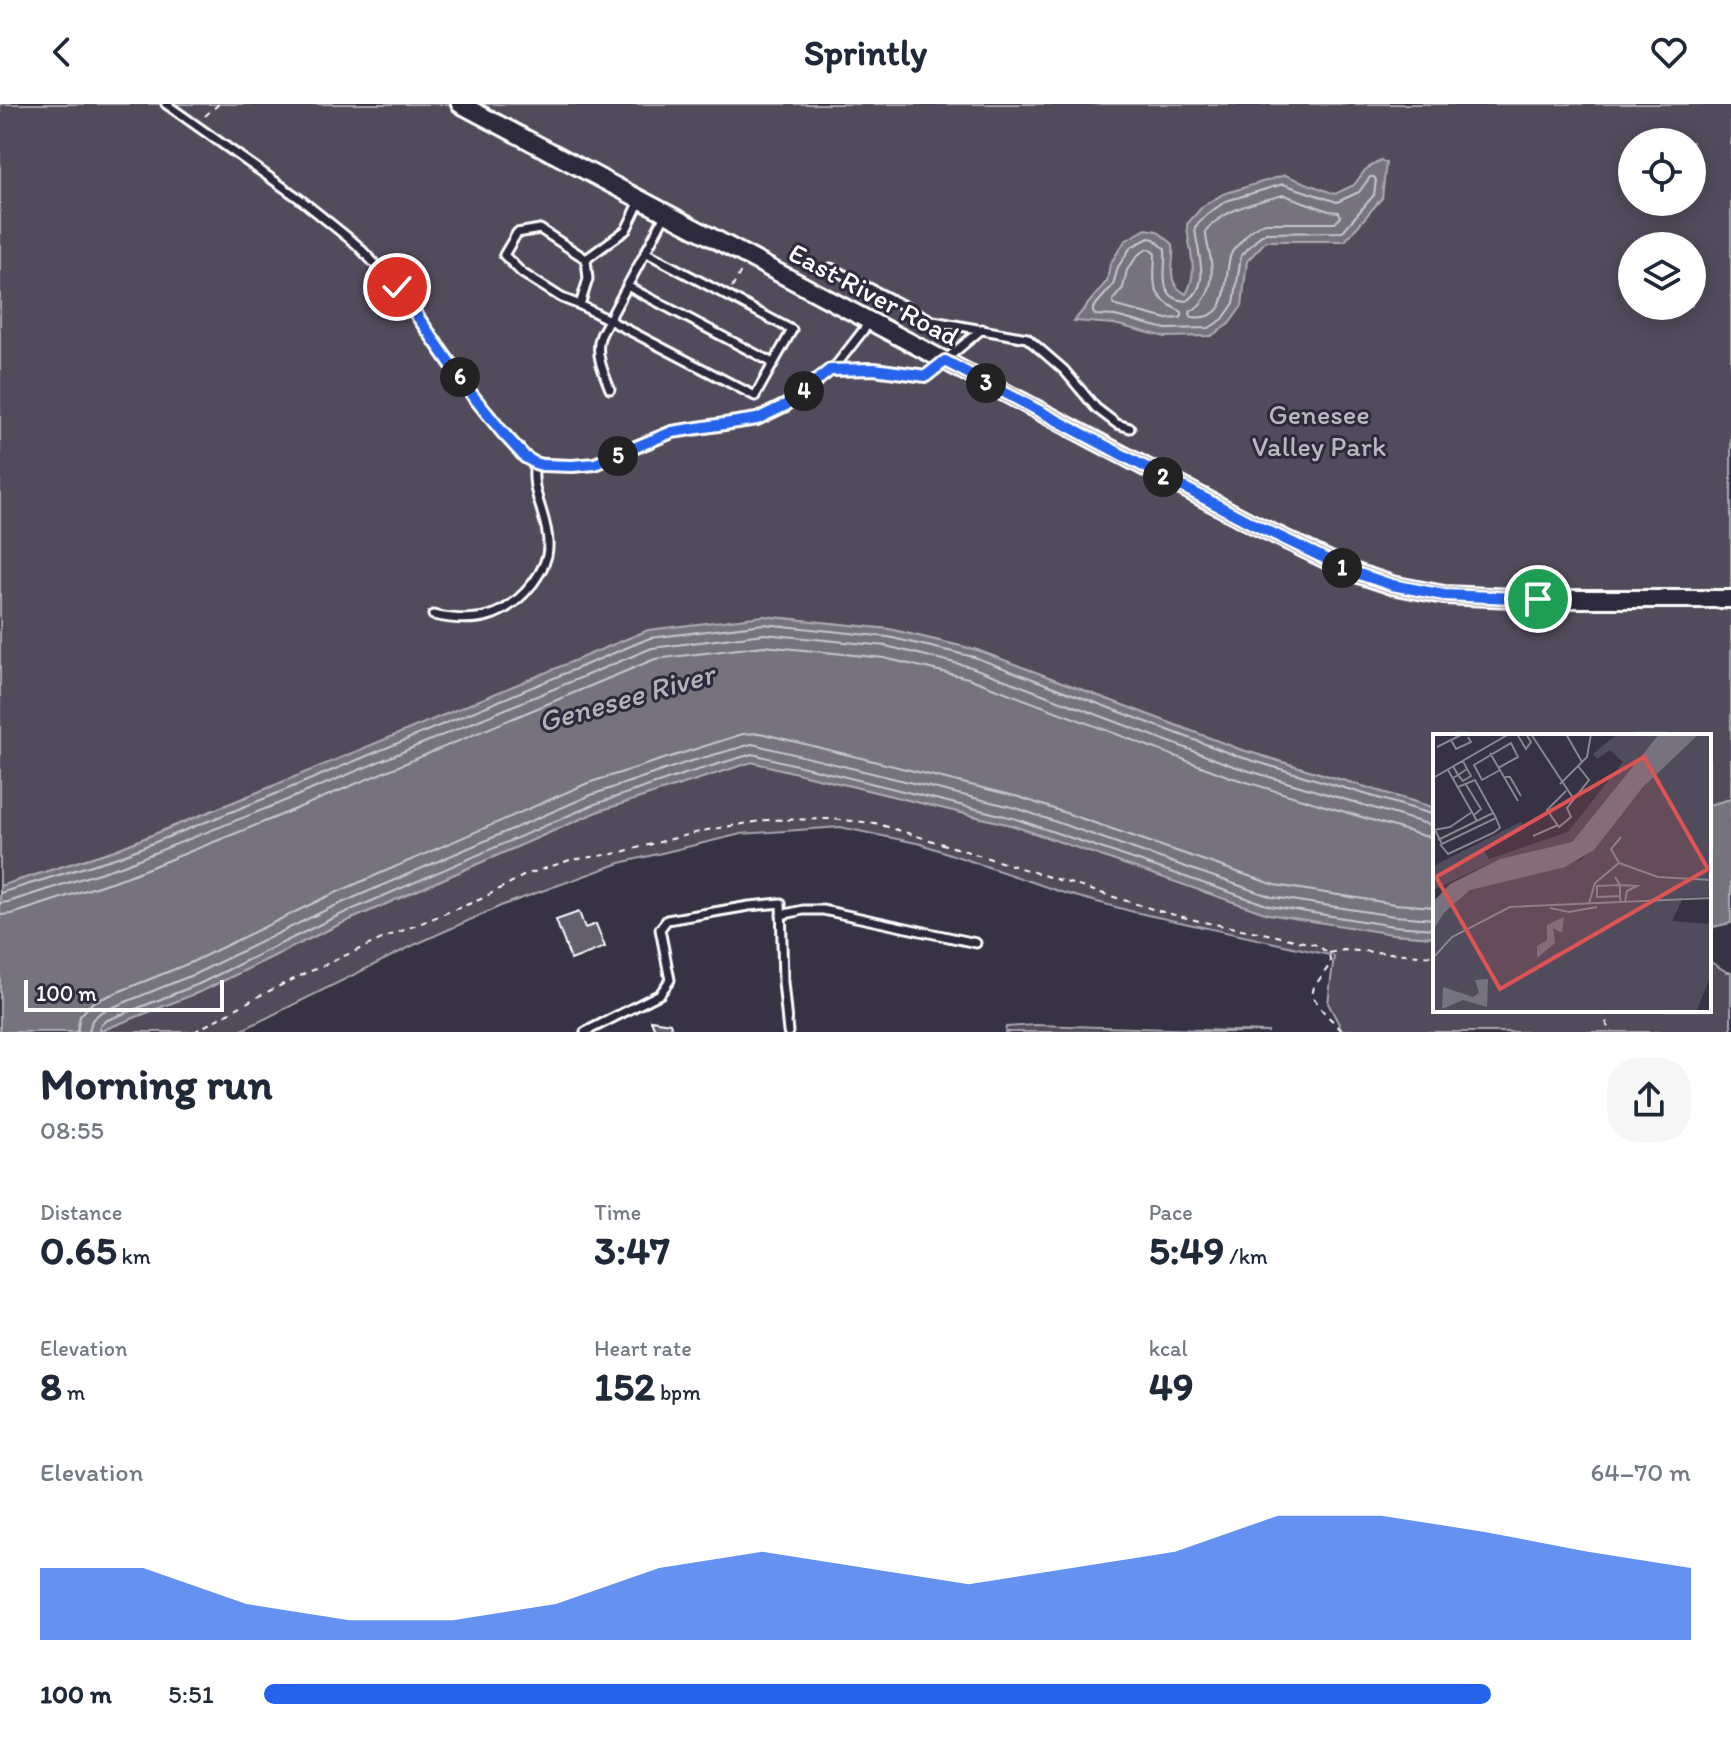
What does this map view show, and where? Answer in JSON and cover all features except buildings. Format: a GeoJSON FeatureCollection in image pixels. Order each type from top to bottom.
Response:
{"type":"FeatureCollection","features":[{"type":"Feature","properties":{"kind":"street","name":"East River Road"},"geometry":{"type":"LineString","coordinates":[[460,104],[1285,540],[1373,580],[1410,589],[1471,597],[1731,599]]}},
{"type":"Feature","properties":{"kind":"lane"},"geometry":{"type":"LineString","coordinates":[[166,104],[300,199],[364,251],[397,287],[481,406],[525,457],[535,463],[595,464],[672,432],[757,419],[786,405],[837,364],[870,321]]}},
{"type":"Feature","properties":{"kind":"lane"},"geometry":{"type":"LineString","coordinates":[[586,259],[626,230],[641,199]]}},
{"type":"Feature","properties":{"kind":"lane"},"geometry":{"type":"LineString","coordinates":[[610,389],[601,367],[600,339],[666,213]]}},
{"type":"Feature","properties":{"kind":"lane"},"geometry":{"type":"LineString","coordinates":[[586,259],[540,229],[517,233],[504,255],[522,273],[562,298],[755,396],[792,330],[645,252]]}},
{"type":"Feature","properties":{"kind":"lane"},"geometry":{"type":"LineString","coordinates":[[580,305],[588,279],[586,259]]}},
{"type":"Feature","properties":{"kind":"lane"},"geometry":{"type":"LineString","coordinates":[[831,268],[933,321],[1027,338],[1064,370],[1096,408],[1117,424],[1130,428]]}},
{"type":"Feature","properties":{"kind":"lane"},"geometry":{"type":"LineString","coordinates":[[627,286],[773,363]]}},
{"type":"Feature","properties":{"kind":"lane"},"geometry":{"type":"LineString","coordinates":[[830,370],[874,369],[926,376],[982,329]]}},
{"type":"Feature","properties":{"kind":"lane"},"geometry":{"type":"LineString","coordinates":[[433,615],[459,620],[492,615],[511,606],[536,579],[547,557],[548,542],[534,483],[535,463]]}},
{"type":"Feature","properties":{"kind":"lane"},"geometry":{"type":"LineString","coordinates":[[587,1032],[660,994],[670,980],[660,929],[667,920],[781,903],[788,1032]]}},
{"type":"Feature","properties":{"kind":"lane"},"geometry":{"type":"LineString","coordinates":[[781,915],[810,909],[823,910],[976,943]]}},
{"type":"Feature","properties":{"kind":"path"},"geometry":{"type":"LineString","coordinates":[[197,125],[219,104]]}},
{"type":"Feature","properties":{"kind":"path"},"geometry":{"type":"LineString","coordinates":[[737,280],[745,264]]}},
{"type":"Feature","properties":{"kind":"path"},"geometry":{"type":"LineString","coordinates":[[1328,953],[1344,950],[1433,956]]}},
{"type":"Feature","properties":{"kind":"path"},"geometry":{"type":"LineString","coordinates":[[1604,1012],[1609,1032]]}},
{"type":"Feature","properties":{"kind":"green space","name":"Genesee Valley Park"},"geometry":{"type":"Polygon","coordinates":[[[0,104],[1731,104],[1731,799],[1711,804],[1711,734],[1433,734],[1433,807],[1239,749],[977,650],[889,629],[763,616],[263,790],[115,850],[0,886],[0,104]]]}},
{"type":"Feature","properties":{"kind":"green space"},"geometry":{"type":"Polygon","coordinates":[[[752,762],[1011,825],[1392,934],[1433,937],[1433,1012],[1711,1012],[1711,962],[1731,972],[1731,1032],[1342,1030],[1328,1003],[1334,956],[1134,912],[1064,893],[921,844],[840,827],[741,834],[620,863],[503,905],[238,1032],[98,1032],[202,991],[338,925],[599,811],[752,762]]]}},
{"type":"Feature","properties":{"kind":"green space"},"geometry":{"type":"Polygon","coordinates":[[[1035,1025],[1269,1032],[1005,1032],[1006,1027],[1035,1025]]]}},
{"type":"Feature","properties":{"kind":"water"},"geometry":{"type":"Polygon","coordinates":[[[1381,160],[1386,163],[1382,198],[1345,241],[1266,241],[1247,261],[1242,306],[1229,324],[1211,336],[1165,337],[1114,324],[1074,321],[1107,281],[1110,264],[1125,241],[1146,229],[1157,231],[1173,244],[1173,279],[1186,294],[1193,268],[1187,224],[1203,206],[1223,194],[1285,175],[1335,194],[1354,185],[1365,170],[1381,160]]]}},
{"type":"Feature","properties":{"kind":"water","name":"Genesee River"},"geometry":{"type":"Polygon","coordinates":[[[763,616],[889,629],[977,650],[1239,749],[1433,807],[1433,937],[1392,934],[1268,914],[1011,825],[752,762],[599,811],[338,925],[202,991],[98,1032],[0,1032],[0,886],[115,850],[648,630],[763,616]]]}},
{"type":"Feature","properties":{"kind":"water"},"geometry":{"type":"Polygon","coordinates":[[[1731,799],[1731,923],[1711,928],[1711,804],[1731,799]]]}},
{"type":"Feature","properties":{"kind":"route"},"geometry":{"type":"LineString","coordinates":[[397,287],[502,432],[525,457],[542,465],[595,464],[672,432],[757,419],[786,405],[830,370],[874,369],[926,376],[945,361],[1333,564],[1392,585],[1444,595],[1538,599]]}}]}
